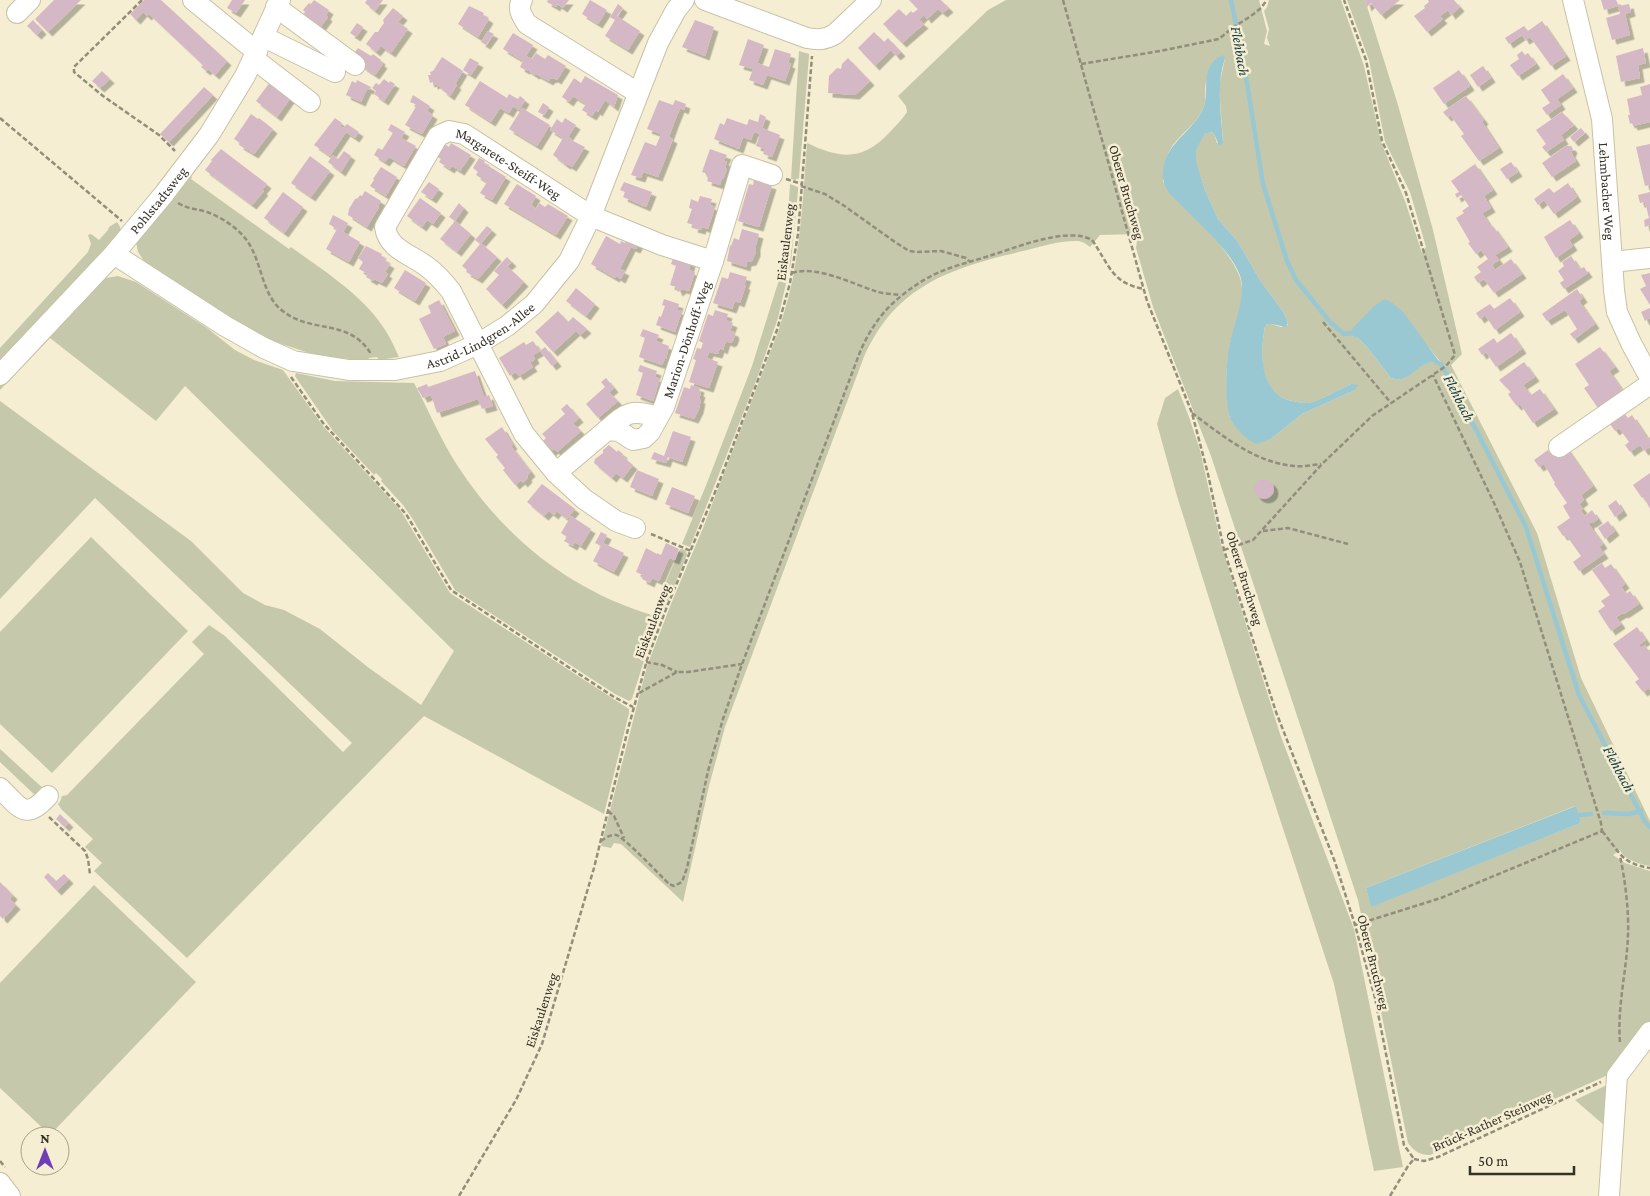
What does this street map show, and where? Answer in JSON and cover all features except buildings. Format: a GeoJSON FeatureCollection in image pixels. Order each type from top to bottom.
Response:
{"type":"FeatureCollection","features":[{"type":"Feature","properties":{"kind":"street"},"geometry":{"type":"LineString","coordinates":[[193,0],[259,49],[310,102]]}},
{"type":"Feature","properties":{"kind":"street"},"geometry":{"type":"LineString","coordinates":[[522,0],[520,3],[520,14],[527,24],[638,93]]}},
{"type":"Feature","properties":{"kind":"street","name":"Astrid-Lindgren-Allee"},"geometry":{"type":"LineString","coordinates":[[114,254],[225,326],[264,348],[293,361],[349,370],[395,370],[440,361],[478,344],[507,326],[540,298],[569,260],[591,216],[658,43],[676,10],[684,0]]}},
{"type":"Feature","properties":{"kind":"street"},"geometry":{"type":"LineString","coordinates":[[705,0],[813,39],[824,39],[835,34],[871,0]]}},
{"type":"Feature","properties":{"kind":"street","name":"Lehmbacher Weg"},"geometry":{"type":"LineString","coordinates":[[1573,0],[1602,119],[1617,312],[1630,343],[1650,378]]}},
{"type":"Feature","properties":{"kind":"street","name":"Pohlstadtsweg"},"geometry":{"type":"LineString","coordinates":[[0,375],[114,254],[132,230],[164,194],[209,135],[245,76],[278,4]]}},
{"type":"Feature","properties":{"kind":"street"},"geometry":{"type":"LineString","coordinates":[[278,4],[355,65]]}},
{"type":"Feature","properties":{"kind":"street"},"geometry":{"type":"LineString","coordinates":[[259,49],[335,72]]}},
{"type":"Feature","properties":{"kind":"street","name":"Margarete-Steiff-Weg"},"geometry":{"type":"LineString","coordinates":[[591,216],[464,134],[449,130],[438,136],[385,227],[386,234],[394,247],[425,265],[441,278],[450,291],[524,434],[556,473],[584,499],[616,521],[635,528]]}},
{"type":"Feature","properties":{"kind":"street","name":"Marion-Dönhoff-Weg"},"geometry":{"type":"LineString","coordinates":[[556,473],[606,430],[618,431],[633,440],[644,438],[650,432],[664,407],[713,262],[742,165],[772,175]]}},
{"type":"Feature","properties":{"kind":"street"},"geometry":{"type":"LineString","coordinates":[[591,216],[662,245],[713,262]]}},
{"type":"Feature","properties":{"kind":"street"},"geometry":{"type":"LineString","coordinates":[[1612,262],[1650,258]]}},
{"type":"Feature","properties":{"kind":"street"},"geometry":{"type":"LineString","coordinates":[[1559,448],[1650,384]]}},
{"type":"Feature","properties":{"kind":"street"},"geometry":{"type":"LineString","coordinates":[[0,788],[25,810],[31,811],[43,802]]}},
{"type":"Feature","properties":{"kind":"street"},"geometry":{"type":"LineString","coordinates":[[1610,1196],[1620,1073],[1650,1032]]}},
{"type":"Feature","properties":{"kind":"street"},"geometry":{"type":"LineString","coordinates":[[0,1183],[10,1196]]}},
{"type":"Feature","properties":{"kind":"path"},"geometry":{"type":"LineString","coordinates":[[142,0],[74,67],[74,72],[103,96],[159,135],[188,162]]}},
{"type":"Feature","properties":{"kind":"path","name":"Oberer Bruchweg"},"geometry":{"type":"LineString","coordinates":[[1063,0],[1144,289],[1158,330],[1192,412],[1208,474],[1224,550],[1276,712],[1336,862],[1375,998],[1404,1145],[1414,1159]]}},
{"type":"Feature","properties":{"kind":"path"},"geometry":{"type":"LineString","coordinates":[[1081,64],[1219,39],[1261,8],[1267,0]]}},
{"type":"Feature","properties":{"kind":"path"},"geometry":{"type":"LineString","coordinates":[[1224,550],[1253,540],[1322,464],[1372,416],[1446,366],[1455,355],[1406,194],[1382,141],[1366,60],[1344,0]]}},
{"type":"Feature","properties":{"kind":"path","name":"Eiskaulenweg"},"geometry":{"type":"LineString","coordinates":[[459,1196],[516,1100],[542,1044],[574,939],[646,662],[777,330],[792,273],[798,234],[813,39]]}},
{"type":"Feature","properties":{"kind":"path"},"geometry":{"type":"LineString","coordinates":[[0,118],[132,230]]}},
{"type":"Feature","properties":{"kind":"path"},"geometry":{"type":"LineString","coordinates":[[802,186],[825,194],[843,204],[909,251],[941,251],[966,258],[969,262]]}},
{"type":"Feature","properties":{"kind":"path"},"geometry":{"type":"LineString","coordinates":[[164,194],[188,208],[216,216],[236,229],[251,248],[266,287],[279,309],[303,322],[336,328],[354,336],[370,352],[373,358],[374,370]]}},
{"type":"Feature","properties":{"kind":"path"},"geometry":{"type":"LineString","coordinates":[[608,811],[614,816],[624,839],[669,884],[674,886],[682,882],[687,868],[710,763],[742,664],[866,340],[885,311],[901,296],[932,276],[1034,240],[1076,235],[1092,240],[1108,267],[1129,286],[1144,289]]}},
{"type":"Feature","properties":{"kind":"path"},"geometry":{"type":"LineString","coordinates":[[792,273],[806,270],[818,271],[880,292],[901,296]]}},
{"type":"Feature","properties":{"kind":"path"},"geometry":{"type":"LineString","coordinates":[[1323,322],[1391,404]]}},
{"type":"Feature","properties":{"kind":"path"},"geometry":{"type":"LineString","coordinates":[[293,361],[289,375],[323,423],[406,514],[451,590],[614,697],[634,707]]}},
{"type":"Feature","properties":{"kind":"path"},"geometry":{"type":"LineString","coordinates":[[1433,375],[1494,502],[1520,562],[1602,831],[1620,856],[1624,872],[1628,933],[1620,1038],[1620,1073]]}},
{"type":"Feature","properties":{"kind":"path"},"geometry":{"type":"LineString","coordinates":[[1192,412],[1232,443],[1271,462],[1296,467],[1322,464]]}},
{"type":"Feature","properties":{"kind":"path"},"geometry":{"type":"LineString","coordinates":[[635,528],[691,551]]}},
{"type":"Feature","properties":{"kind":"path"},"geometry":{"type":"LineString","coordinates":[[1261,531],[1288,528],[1348,544]]}},
{"type":"Feature","properties":{"kind":"path"},"geometry":{"type":"LineString","coordinates":[[646,662],[662,665],[677,672],[742,664]]}},
{"type":"Feature","properties":{"kind":"path"},"geometry":{"type":"LineString","coordinates":[[638,694],[677,672]]}},
{"type":"Feature","properties":{"kind":"path"},"geometry":{"type":"LineString","coordinates":[[43,802],[85,851],[90,874]]}},
{"type":"Feature","properties":{"kind":"path"},"geometry":{"type":"LineString","coordinates":[[1355,925],[1440,898],[1602,831]]}},
{"type":"Feature","properties":{"kind":"path"},"geometry":{"type":"LineString","coordinates":[[600,841],[616,835],[624,839]]}},
{"type":"Feature","properties":{"kind":"path"},"geometry":{"type":"LineString","coordinates":[[1620,856],[1638,866],[1650,868]]}},
{"type":"Feature","properties":{"kind":"path","name":"Brück-Rather Steinweg"},"geometry":{"type":"LineString","coordinates":[[1414,1159],[1424,1161],[1438,1157],[1620,1073]]}},
{"type":"Feature","properties":{"kind":"path"},"geometry":{"type":"LineString","coordinates":[[1390,1196],[1414,1159]]}},
{"type":"Feature","properties":{"kind":"green space"},"geometry":{"type":"Polygon","coordinates":[[[1006,0],[1259,0],[1267,31],[1264,44],[1270,46],[1267,38],[1269,29],[1264,11],[1269,0],[1341,0],[1364,66],[1381,142],[1405,201],[1422,253],[1426,247],[1410,192],[1385,142],[1369,60],[1347,0],[1365,0],[1398,105],[1433,230],[1462,354],[1451,365],[1537,533],[1581,678],[1650,821],[1650,866],[1629,859],[1620,850],[1613,855],[1625,863],[1650,871],[1650,1024],[1608,1075],[1430,1155],[1417,1152],[1408,1143],[1358,900],[1211,456],[1153,307],[1136,248],[1138,234],[1100,235],[1090,247],[1078,241],[1070,241],[971,265],[938,278],[915,292],[904,300],[891,314],[874,336],[865,354],[725,727],[709,786],[683,902],[621,844],[614,843],[611,848],[601,846],[647,666],[703,528],[786,307],[794,274],[803,204],[807,143],[841,154],[860,153],[870,149],[889,133],[907,112],[906,106],[898,96],[988,10],[1006,0]],[[1225,58],[1207,79],[1205,102],[1200,114],[1170,149],[1165,163],[1163,182],[1219,243],[1229,257],[1241,281],[1242,297],[1227,365],[1229,417],[1272,438],[1302,414],[1355,390],[1351,384],[1318,400],[1304,403],[1282,397],[1273,391],[1267,382],[1262,360],[1265,326],[1271,324],[1281,327],[1288,325],[1288,323],[1284,313],[1260,280],[1238,242],[1218,219],[1205,190],[1196,162],[1196,151],[1203,134],[1210,132],[1214,134],[1217,143],[1223,142],[1219,87],[1225,58]],[[1351,330],[1355,337],[1367,347],[1391,378],[1403,379],[1426,363],[1441,364],[1427,345],[1351,330]],[[1575,806],[1366,888],[1371,906],[1581,823],[1575,806]]]}},
{"type":"Feature","properties":{"kind":"green space"},"geometry":{"type":"Polygon","coordinates":[[[799,51],[809,54],[809,56],[799,178],[795,180],[791,179],[799,51]]]}},
{"type":"Feature","properties":{"kind":"green space"},"geometry":{"type":"Polygon","coordinates":[[[188,174],[192,177],[191,179],[289,249],[291,247],[356,296],[378,320],[389,336],[399,357],[379,360],[377,357],[369,358],[368,360],[335,358],[309,353],[270,340],[242,325],[146,264],[138,252],[136,242],[175,197],[188,174]]]}},
{"type":"Feature","properties":{"kind":"green space"},"geometry":{"type":"Polygon","coordinates":[[[790,184],[798,187],[798,191],[791,262],[778,318],[756,381],[690,547],[682,544],[752,366],[778,283],[788,218],[790,184]]]}},
{"type":"Feature","properties":{"kind":"green space"},"geometry":{"type":"Polygon","coordinates":[[[117,222],[122,235],[0,368],[0,348],[88,252],[91,244],[88,235],[91,234],[99,240],[109,227],[117,222]]]}},
{"type":"Feature","properties":{"kind":"green space"},"geometry":{"type":"Polygon","coordinates":[[[118,276],[136,282],[207,328],[235,350],[254,360],[283,370],[323,426],[401,511],[450,593],[629,709],[604,814],[424,716],[187,958],[94,871],[102,863],[85,847],[93,839],[58,804],[62,796],[67,795],[204,654],[192,642],[209,625],[225,636],[343,752],[352,743],[95,498],[0,599],[0,401],[191,541],[243,593],[265,605],[284,610],[320,629],[369,668],[421,705],[454,651],[185,386],[156,421],[50,338],[0,390],[0,382],[100,279],[118,276]]]}},
{"type":"Feature","properties":{"kind":"green space"},"geometry":{"type":"Polygon","coordinates":[[[296,373],[335,381],[414,383],[459,468],[477,494],[497,517],[542,559],[567,576],[622,604],[652,615],[680,549],[686,550],[687,555],[647,651],[632,699],[629,701],[615,694],[455,590],[403,505],[381,481],[382,479],[376,473],[374,475],[333,431],[295,376],[296,373]]]}},
{"type":"Feature","properties":{"kind":"green space"},"geometry":{"type":"Polygon","coordinates":[[[1178,389],[1200,450],[1221,544],[1280,734],[1354,929],[1403,1167],[1374,1171],[1334,984],[1238,691],[1177,496],[1157,424],[1165,398],[1178,389]]]}},
{"type":"Feature","properties":{"kind":"green space"},"geometry":{"type":"Polygon","coordinates":[[[91,537],[188,631],[52,773],[0,724],[0,632],[91,537]]]}},
{"type":"Feature","properties":{"kind":"green space"},"geometry":{"type":"Polygon","coordinates":[[[0,749],[46,791],[39,799],[0,762],[0,749]]]}},
{"type":"Feature","properties":{"kind":"green space"},"geometry":{"type":"Polygon","coordinates":[[[94,885],[196,982],[59,1126],[40,1126],[0,1088],[0,983],[94,885]]]}},
{"type":"Feature","properties":{"kind":"green space"},"geometry":{"type":"Polygon","coordinates":[[[1607,1085],[1605,1126],[1575,1100],[1607,1085]]]}},
{"type":"Feature","properties":{"kind":"water"},"geometry":{"type":"Polygon","coordinates":[[[1222,55],[1225,58],[1220,89],[1223,142],[1221,146],[1219,145],[1214,134],[1211,132],[1204,134],[1196,151],[1196,161],[1205,190],[1218,219],[1238,242],[1260,280],[1284,313],[1288,323],[1286,327],[1271,324],[1265,326],[1262,348],[1264,371],[1268,382],[1274,391],[1282,397],[1306,403],[1318,400],[1351,384],[1358,385],[1355,390],[1302,414],[1272,438],[1257,444],[1241,433],[1235,426],[1230,418],[1227,404],[1228,353],[1242,292],[1239,274],[1234,263],[1217,241],[1169,192],[1163,178],[1164,163],[1168,154],[1203,109],[1206,80],[1210,66],[1222,55]]]}},
{"type":"Feature","properties":{"kind":"water"},"geometry":{"type":"Polygon","coordinates":[[[1385,299],[1404,313],[1441,364],[1427,363],[1403,379],[1391,378],[1367,347],[1357,337],[1355,338],[1351,330],[1374,306],[1385,299]]]}},
{"type":"Feature","properties":{"kind":"water"},"geometry":{"type":"Polygon","coordinates":[[[1576,806],[1581,823],[1371,907],[1366,888],[1576,806]]]}},
{"type":"Feature","properties":{"kind":"waterway","name":"Flehbach"},"geometry":{"type":"LineString","coordinates":[[1231,0],[1243,58],[1263,184],[1287,261],[1296,280],[1330,322],[1344,334],[1353,333],[1358,335]]}},
{"type":"Feature","properties":{"kind":"waterway","name":"Flehbach"},"geometry":{"type":"LineString","coordinates":[[1436,362],[1441,364],[1454,387],[1526,527],[1579,695],[1645,822],[1650,827]]}},
{"type":"Feature","properties":{"kind":"waterway"},"geometry":{"type":"LineString","coordinates":[[1604,813],[1629,814],[1641,811]]}},
{"type":"Feature","properties":{"kind":"waterway"},"geometry":{"type":"LineString","coordinates":[[1578,815],[1591,814]]}}]}
